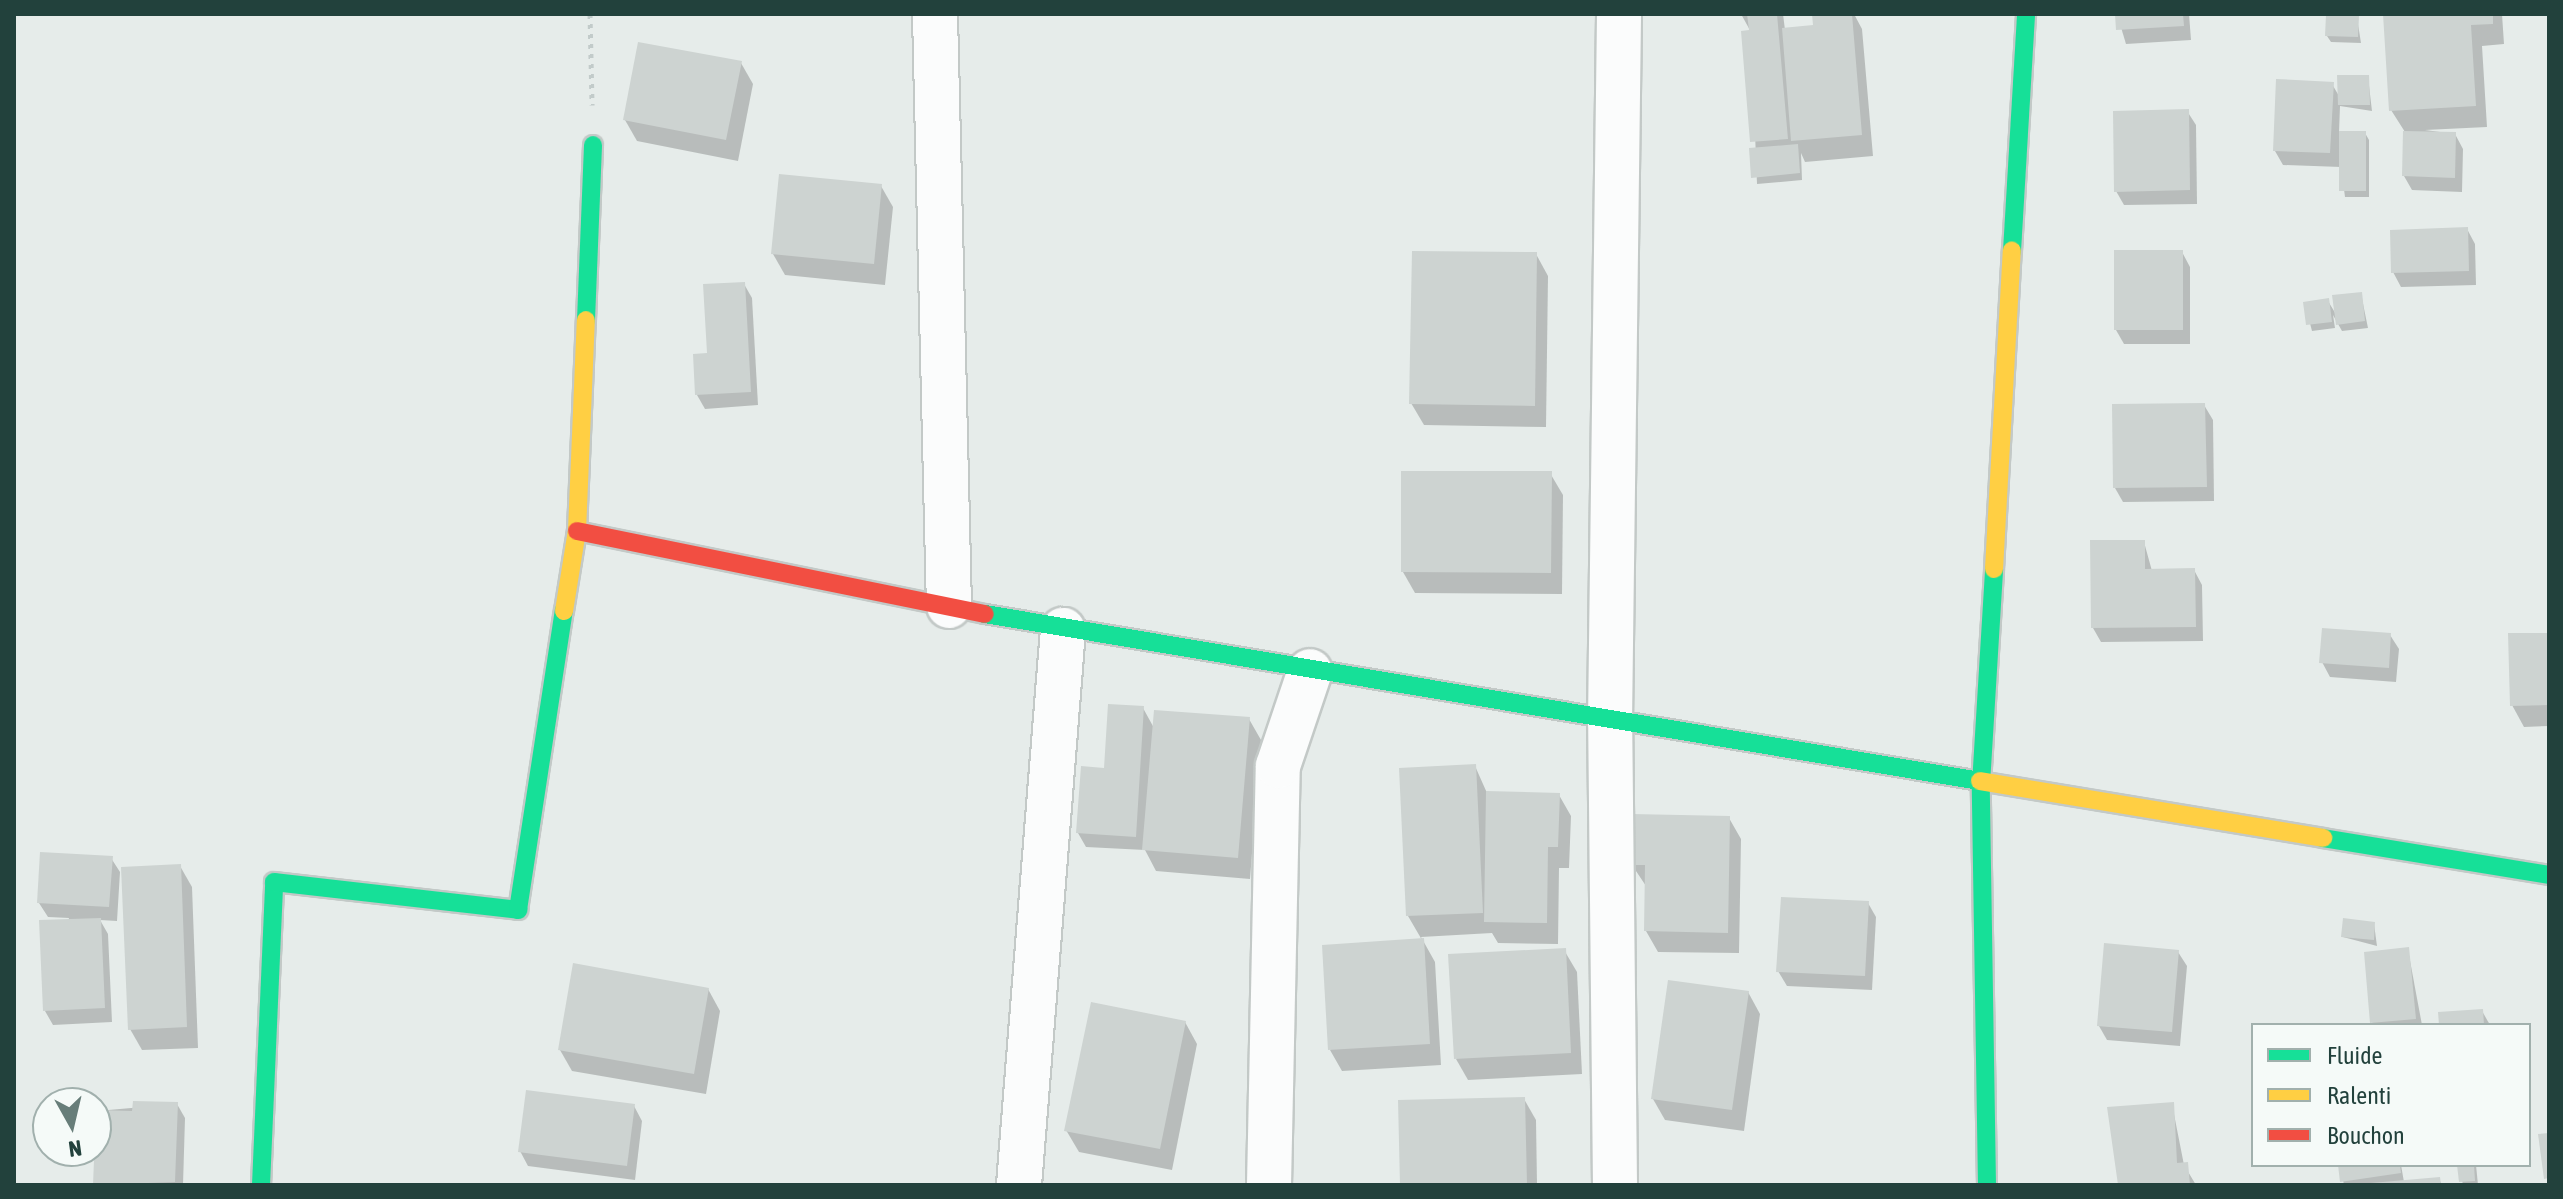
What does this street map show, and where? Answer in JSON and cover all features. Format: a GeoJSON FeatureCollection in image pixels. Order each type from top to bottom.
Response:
{"type":"FeatureCollection","features":[{"type":"Feature","properties":{"kind":"street"},"geometry":{"type":"LineString","coordinates":[[935,14],[936,294],[949,606]]}},
{"type":"Feature","properties":{"kind":"street"},"geometry":{"type":"LineString","coordinates":[[1615,1185],[1610,722],[1619,14]]}},
{"type":"Feature","properties":{"kind":"street"},"geometry":{"type":"LineString","coordinates":[[1987,1185],[1981,784],[2026,14]]}},
{"type":"Feature","properties":{"kind":"street"},"geometry":{"type":"LineString","coordinates":[[261,1185],[274,882],[518,910],[577,531],[593,145]]}},
{"type":"Feature","properties":{"kind":"street"},"geometry":{"type":"LineString","coordinates":[[577,531],[1063,630],[1981,784],[2549,875]]}},
{"type":"Feature","properties":{"kind":"street"},"geometry":{"type":"LineString","coordinates":[[1019,1185],[1063,630]]}},
{"type":"Feature","properties":{"kind":"street"},"geometry":{"type":"LineString","coordinates":[[1269,1185],[1278,766],[1310,671]]}},
{"type":"Feature","properties":{"kind":"path"},"geometry":{"type":"LineString","coordinates":[[590,14],[593,145]]}},
{"type":"Feature","properties":{"kind":"building"},"geometry":{"type":"Polygon","coordinates":[[[1747,14],[1777,14],[1788,139],[1750,142],[1741,31],[1749,30],[1747,14]]]}},
{"type":"Feature","properties":{"kind":"building"},"geometry":{"type":"Polygon","coordinates":[[[1812,14],[1852,14],[1862,135],[1791,141],[1782,28],[1813,25],[1812,14]]]}},
{"type":"Feature","properties":{"kind":"building"},"geometry":{"type":"Polygon","coordinates":[[[2115,14],[2183,14],[2184,26],[2116,30],[2115,14]]]}},
{"type":"Feature","properties":{"kind":"building"},"geometry":{"type":"Polygon","coordinates":[[[2383,14],[2493,14],[2493,24],[2471,25],[2476,106],[2389,111],[2383,14]]]}},
{"type":"Feature","properties":{"kind":"building"},"geometry":{"type":"Polygon","coordinates":[[[2326,15],[2359,16],[2358,37],[2325,36],[2326,15]]]}},
{"type":"Feature","properties":{"kind":"building"},"geometry":{"type":"Polygon","coordinates":[[[638,42],[742,61],[726,140],[623,120],[638,42]]]}},
{"type":"Feature","properties":{"kind":"building"},"geometry":{"type":"Polygon","coordinates":[[[2337,75],[2369,75],[2370,105],[2338,105],[2337,75]]]}},
{"type":"Feature","properties":{"kind":"building"},"geometry":{"type":"Polygon","coordinates":[[[2276,79],[2334,82],[2330,153],[2273,151],[2276,79]]]}},
{"type":"Feature","properties":{"kind":"building"},"geometry":{"type":"Polygon","coordinates":[[[2189,109],[2190,190],[2114,192],[2113,111],[2189,109]]]}},
{"type":"Feature","properties":{"kind":"building"},"geometry":{"type":"Polygon","coordinates":[[[2339,131],[2366,131],[2366,191],[2339,191],[2339,131]]]}},
{"type":"Feature","properties":{"kind":"building"},"geometry":{"type":"Polygon","coordinates":[[[2403,131],[2456,132],[2455,178],[2402,176],[2403,131]]]}},
{"type":"Feature","properties":{"kind":"building"},"geometry":{"type":"Polygon","coordinates":[[[1798,144],[1800,173],[1751,178],[1749,148],[1798,144]]]}},
{"type":"Feature","properties":{"kind":"building"},"geometry":{"type":"Polygon","coordinates":[[[779,174],[882,184],[874,264],[771,254],[779,174]]]}},
{"type":"Feature","properties":{"kind":"building"},"geometry":{"type":"Polygon","coordinates":[[[2468,227],[2469,271],[2391,273],[2390,230],[2468,227]]]}},
{"type":"Feature","properties":{"kind":"building"},"geometry":{"type":"Polygon","coordinates":[[[2114,250],[2183,250],[2183,330],[2114,330],[2114,250]]]}},
{"type":"Feature","properties":{"kind":"building"},"geometry":{"type":"Polygon","coordinates":[[[1412,251],[1537,252],[1535,406],[1409,404],[1412,251]]]}},
{"type":"Feature","properties":{"kind":"building"},"geometry":{"type":"Polygon","coordinates":[[[745,282],[751,392],[695,395],[693,354],[707,353],[703,284],[745,282]]]}},
{"type":"Feature","properties":{"kind":"building"},"geometry":{"type":"Polygon","coordinates":[[[2362,292],[2365,321],[2336,325],[2332,295],[2362,292]]]}},
{"type":"Feature","properties":{"kind":"building"},"geometry":{"type":"Polygon","coordinates":[[[2329,298],[2332,322],[2306,325],[2303,302],[2329,298]]]}},
{"type":"Feature","properties":{"kind":"building"},"geometry":{"type":"Polygon","coordinates":[[[2205,403],[2207,487],[2113,488],[2112,404],[2205,403]]]}},
{"type":"Feature","properties":{"kind":"building"},"geometry":{"type":"Polygon","coordinates":[[[1401,471],[1552,471],[1551,573],[1401,572],[1401,471]]]}},
{"type":"Feature","properties":{"kind":"building"},"geometry":{"type":"Polygon","coordinates":[[[2090,540],[2145,540],[2145,569],[2195,568],[2196,627],[2091,628],[2090,540]]]}},
{"type":"Feature","properties":{"kind":"building"},"geometry":{"type":"Polygon","coordinates":[[[2322,628],[2391,633],[2389,668],[2319,663],[2322,628]]]}},
{"type":"Feature","properties":{"kind":"building"},"geometry":{"type":"Polygon","coordinates":[[[2508,633],[2549,633],[2549,705],[2510,706],[2508,633]]]}},
{"type":"Feature","properties":{"kind":"building"},"geometry":{"type":"Polygon","coordinates":[[[1108,704],[1144,706],[1136,837],[1076,833],[1081,766],[1104,768],[1108,704]]]}},
{"type":"Feature","properties":{"kind":"building"},"geometry":{"type":"Polygon","coordinates":[[[1154,710],[1250,717],[1238,858],[1142,850],[1154,710]]]}},
{"type":"Feature","properties":{"kind":"building"},"geometry":{"type":"Polygon","coordinates":[[[1476,764],[1483,913],[1406,916],[1399,768],[1476,764]]]}},
{"type":"Feature","properties":{"kind":"building"},"geometry":{"type":"Polygon","coordinates":[[[1486,791],[1560,793],[1558,847],[1548,847],[1547,923],[1484,922],[1486,791]]]}},
{"type":"Feature","properties":{"kind":"building"},"geometry":{"type":"Polygon","coordinates":[[[1631,814],[1730,816],[1728,933],[1644,931],[1645,865],[1630,865],[1631,814]]]}},
{"type":"Feature","properties":{"kind":"building"},"geometry":{"type":"Polygon","coordinates":[[[40,852],[113,856],[109,907],[37,903],[40,852]]]}},
{"type":"Feature","properties":{"kind":"building"},"geometry":{"type":"Polygon","coordinates":[[[181,864],[187,1027],[128,1030],[121,867],[181,864]]]}},
{"type":"Feature","properties":{"kind":"building"},"geometry":{"type":"Polygon","coordinates":[[[1781,897],[1869,901],[1865,976],[1776,972],[1781,897]]]}},
{"type":"Feature","properties":{"kind":"building"},"geometry":{"type":"Polygon","coordinates":[[[101,918],[105,1008],[43,1011],[39,920],[101,918]]]}},
{"type":"Feature","properties":{"kind":"building"},"geometry":{"type":"Polygon","coordinates":[[[2343,918],[2375,922],[2374,940],[2341,937],[2343,918]]]}},
{"type":"Feature","properties":{"kind":"building"},"geometry":{"type":"Polygon","coordinates":[[[1424,938],[1430,1044],[1328,1050],[1322,945],[1424,938]]]}},
{"type":"Feature","properties":{"kind":"building"},"geometry":{"type":"Polygon","coordinates":[[[2104,943],[2179,950],[2172,1032],[2097,1026],[2104,943]]]}},
{"type":"Feature","properties":{"kind":"building"},"geometry":{"type":"Polygon","coordinates":[[[2409,947],[2416,1019],[2370,1023],[2364,952],[2409,947]]]}},
{"type":"Feature","properties":{"kind":"building"},"geometry":{"type":"Polygon","coordinates":[[[1566,948],[1571,1053],[1454,1059],[1448,954],[1566,948]]]}},
{"type":"Feature","properties":{"kind":"building"},"geometry":{"type":"Polygon","coordinates":[[[573,963],[709,988],[694,1074],[558,1050],[573,963]]]}},
{"type":"Feature","properties":{"kind":"building"},"geometry":{"type":"Polygon","coordinates":[[[1668,980],[1749,991],[1732,1110],[1651,1099],[1668,980]]]}},
{"type":"Feature","properties":{"kind":"building"},"geometry":{"type":"Polygon","coordinates":[[[1091,1002],[1186,1021],[1160,1149],[1064,1131],[1091,1002]]]}},
{"type":"Feature","properties":{"kind":"building"},"geometry":{"type":"Polygon","coordinates":[[[2483,1009],[2484,1023],[2439,1023],[2438,1012],[2483,1009]]]}},
{"type":"Feature","properties":{"kind":"building"},"geometry":{"type":"Polygon","coordinates":[[[526,1090],[635,1104],[627,1166],[518,1152],[526,1090]]]}},
{"type":"Feature","properties":{"kind":"building"},"geometry":{"type":"Polygon","coordinates":[[[1525,1097],[1527,1185],[1400,1185],[1398,1100],[1525,1097]]]}},
{"type":"Feature","properties":{"kind":"building"},"geometry":{"type":"Polygon","coordinates":[[[133,1101],[178,1102],[175,1182],[93,1185],[94,1167],[112,1167],[112,1110],[132,1111],[133,1101]]]}},
{"type":"Feature","properties":{"kind":"building"},"geometry":{"type":"Polygon","coordinates":[[[2174,1102],[2177,1163],[2188,1162],[2190,1185],[2118,1185],[2107,1107],[2174,1102]]]}},
{"type":"Feature","properties":{"kind":"building"},"geometry":{"type":"Polygon","coordinates":[[[2549,1133],[2549,1178],[2544,1179],[2538,1134],[2549,1133]]]}},
{"type":"Feature","properties":{"kind":"building"},"geometry":{"type":"Polygon","coordinates":[[[2338,1167],[2400,1167],[2401,1173],[2340,1182],[2338,1167]]]}},
{"type":"Feature","properties":{"kind":"building"},"geometry":{"type":"Polygon","coordinates":[[[2457,1167],[2474,1167],[2475,1181],[2459,1182],[2457,1167]]]}},
{"type":"Feature","properties":{"kind":"building"},"geometry":{"type":"Polygon","coordinates":[[[2440,1177],[2441,1185],[2371,1185],[2371,1183],[2440,1177]]]}},
{"type":"Feature","properties":{"kind":"traffic: fast"},"geometry":{"type":"LineString","coordinates":[[2012,251],[2026,14]]}},
{"type":"Feature","properties":{"kind":"traffic: fast"},"geometry":{"type":"LineString","coordinates":[[586,320],[593,145]]}},
{"type":"Feature","properties":{"kind":"traffic: fast"},"geometry":{"type":"LineString","coordinates":[[1987,1185],[1981,784],[1994,569]]}},
{"type":"Feature","properties":{"kind":"traffic: fast"},"geometry":{"type":"LineString","coordinates":[[261,1185],[274,882],[518,910],[564,611]]}},
{"type":"Feature","properties":{"kind":"traffic: fast"},"geometry":{"type":"LineString","coordinates":[[985,614],[1980,781]]}},
{"type":"Feature","properties":{"kind":"traffic: fast"},"geometry":{"type":"LineString","coordinates":[[2323,838],[2549,875]]}},
{"type":"Feature","properties":{"kind":"traffic: slow"},"geometry":{"type":"LineString","coordinates":[[1994,569],[2012,251]]}},
{"type":"Feature","properties":{"kind":"traffic: slow"},"geometry":{"type":"LineString","coordinates":[[564,611],[577,531],[586,320]]}},
{"type":"Feature","properties":{"kind":"traffic: slow"},"geometry":{"type":"LineString","coordinates":[[1980,781],[2323,838]]}},
{"type":"Feature","properties":{"kind":"traffic: jam"},"geometry":{"type":"LineString","coordinates":[[577,531],[985,614]]}}]}
